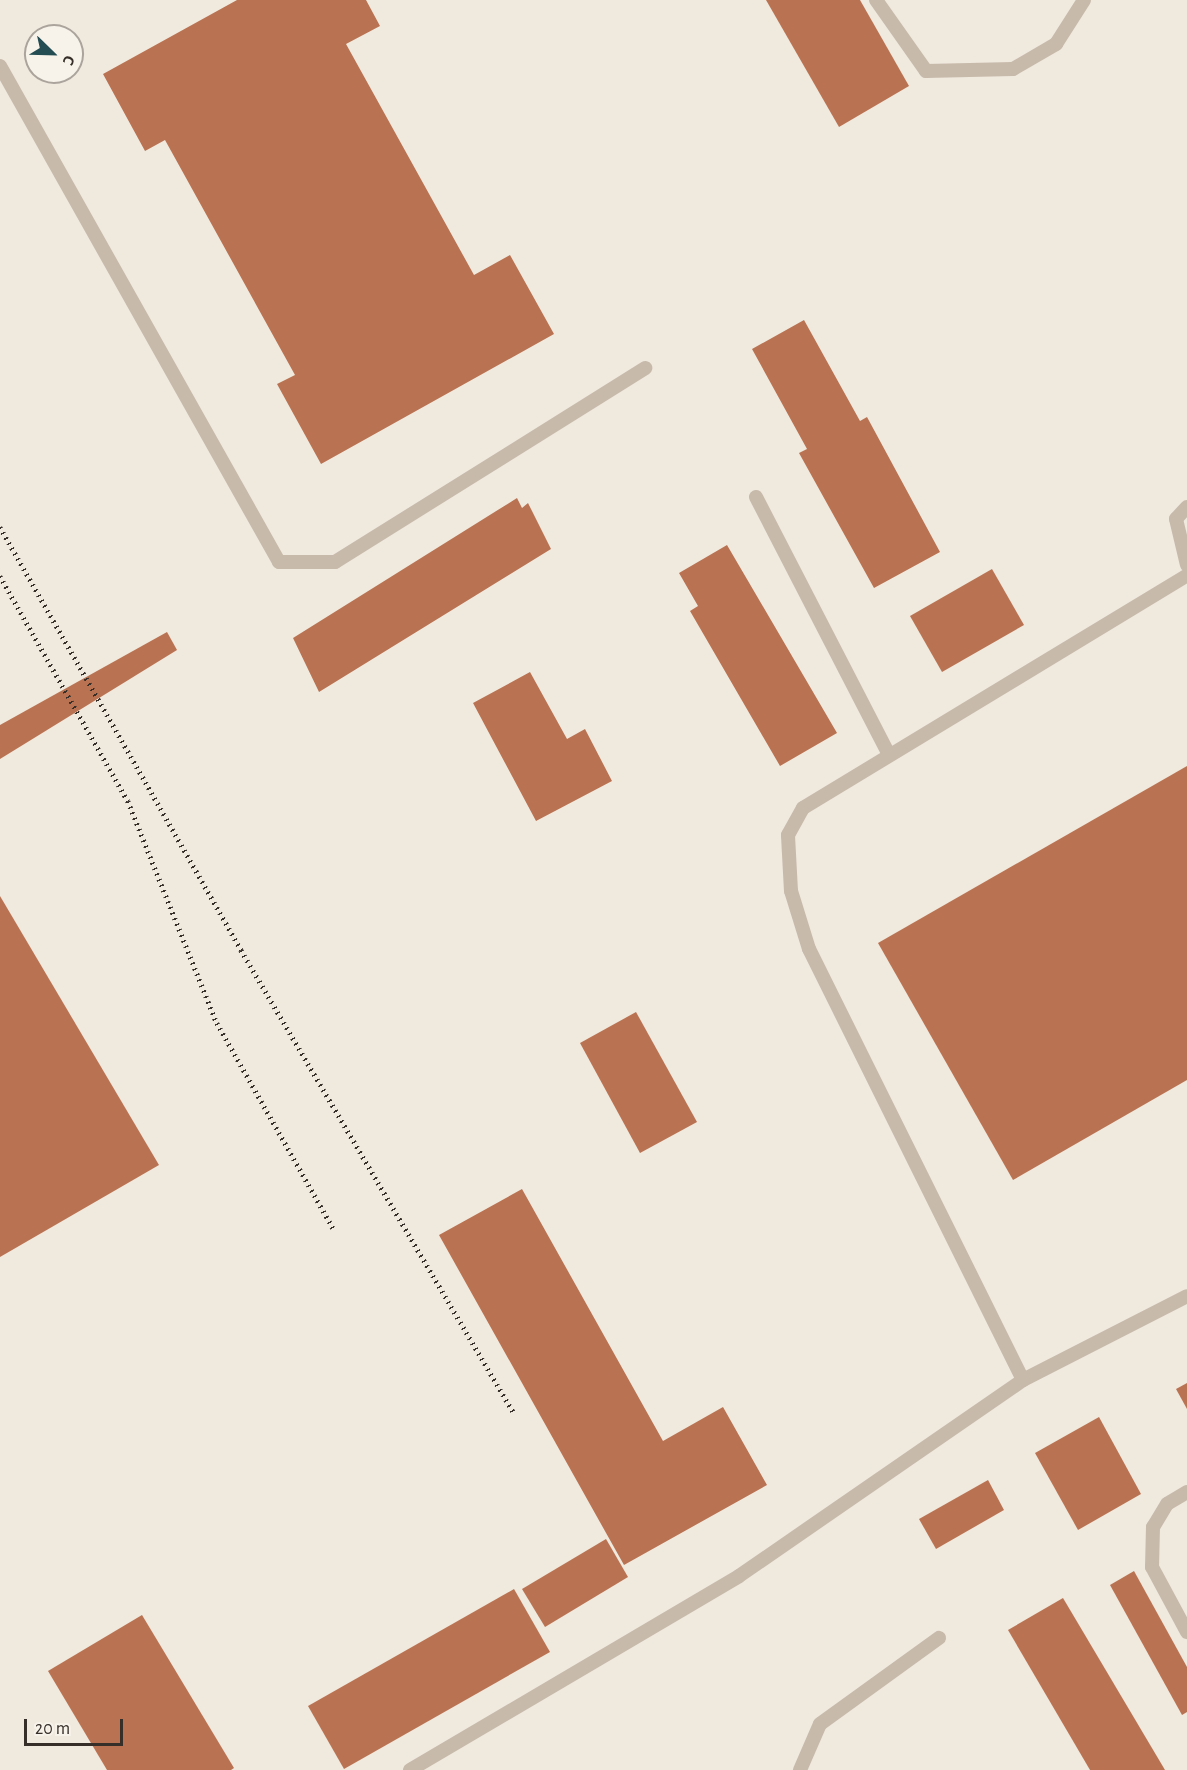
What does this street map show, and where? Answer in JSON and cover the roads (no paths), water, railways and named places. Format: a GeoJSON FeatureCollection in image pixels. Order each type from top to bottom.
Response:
{"type":"FeatureCollection","features":[{"type":"Feature","properties":{"kind":"lane"},"geometry":{"type":"LineString","coordinates":[[876,0],[926,71],[1013,69],[1056,44],[1084,0]]}},
{"type":"Feature","properties":{"kind":"lane"},"geometry":{"type":"LineString","coordinates":[[0,66],[279,562],[334,562],[645,368]]}},
{"type":"Feature","properties":{"kind":"lane"},"geometry":{"type":"LineString","coordinates":[[756,497],[889,755]]}},
{"type":"Feature","properties":{"kind":"lane"},"geometry":{"type":"LineString","coordinates":[[1187,507],[1176,519],[1187,565]]}},
{"type":"Feature","properties":{"kind":"lane"},"geometry":{"type":"LineString","coordinates":[[1023,1380],[809,949],[791,891],[788,835],[803,808],[1187,575]]}},
{"type":"Feature","properties":{"kind":"lane"},"geometry":{"type":"LineString","coordinates":[[410,1770],[740,1576],[1023,1380],[1187,1296]]}},
{"type":"Feature","properties":{"kind":"lane"},"geometry":{"type":"LineString","coordinates":[[1187,1492],[1167,1504],[1153,1527],[1152,1567],[1187,1632]]}},
{"type":"Feature","properties":{"kind":"lane"},"geometry":{"type":"LineString","coordinates":[[800,1770],[820,1724],[939,1638]]}},
{"type":"Feature","properties":{"kind":"railway"},"geometry":{"type":"LineString","coordinates":[[0,527],[241,950],[514,1413]]}},
{"type":"Feature","properties":{"kind":"railway"},"geometry":{"type":"LineString","coordinates":[[0,576],[128,801],[217,1023],[334,1230]]}}]}
